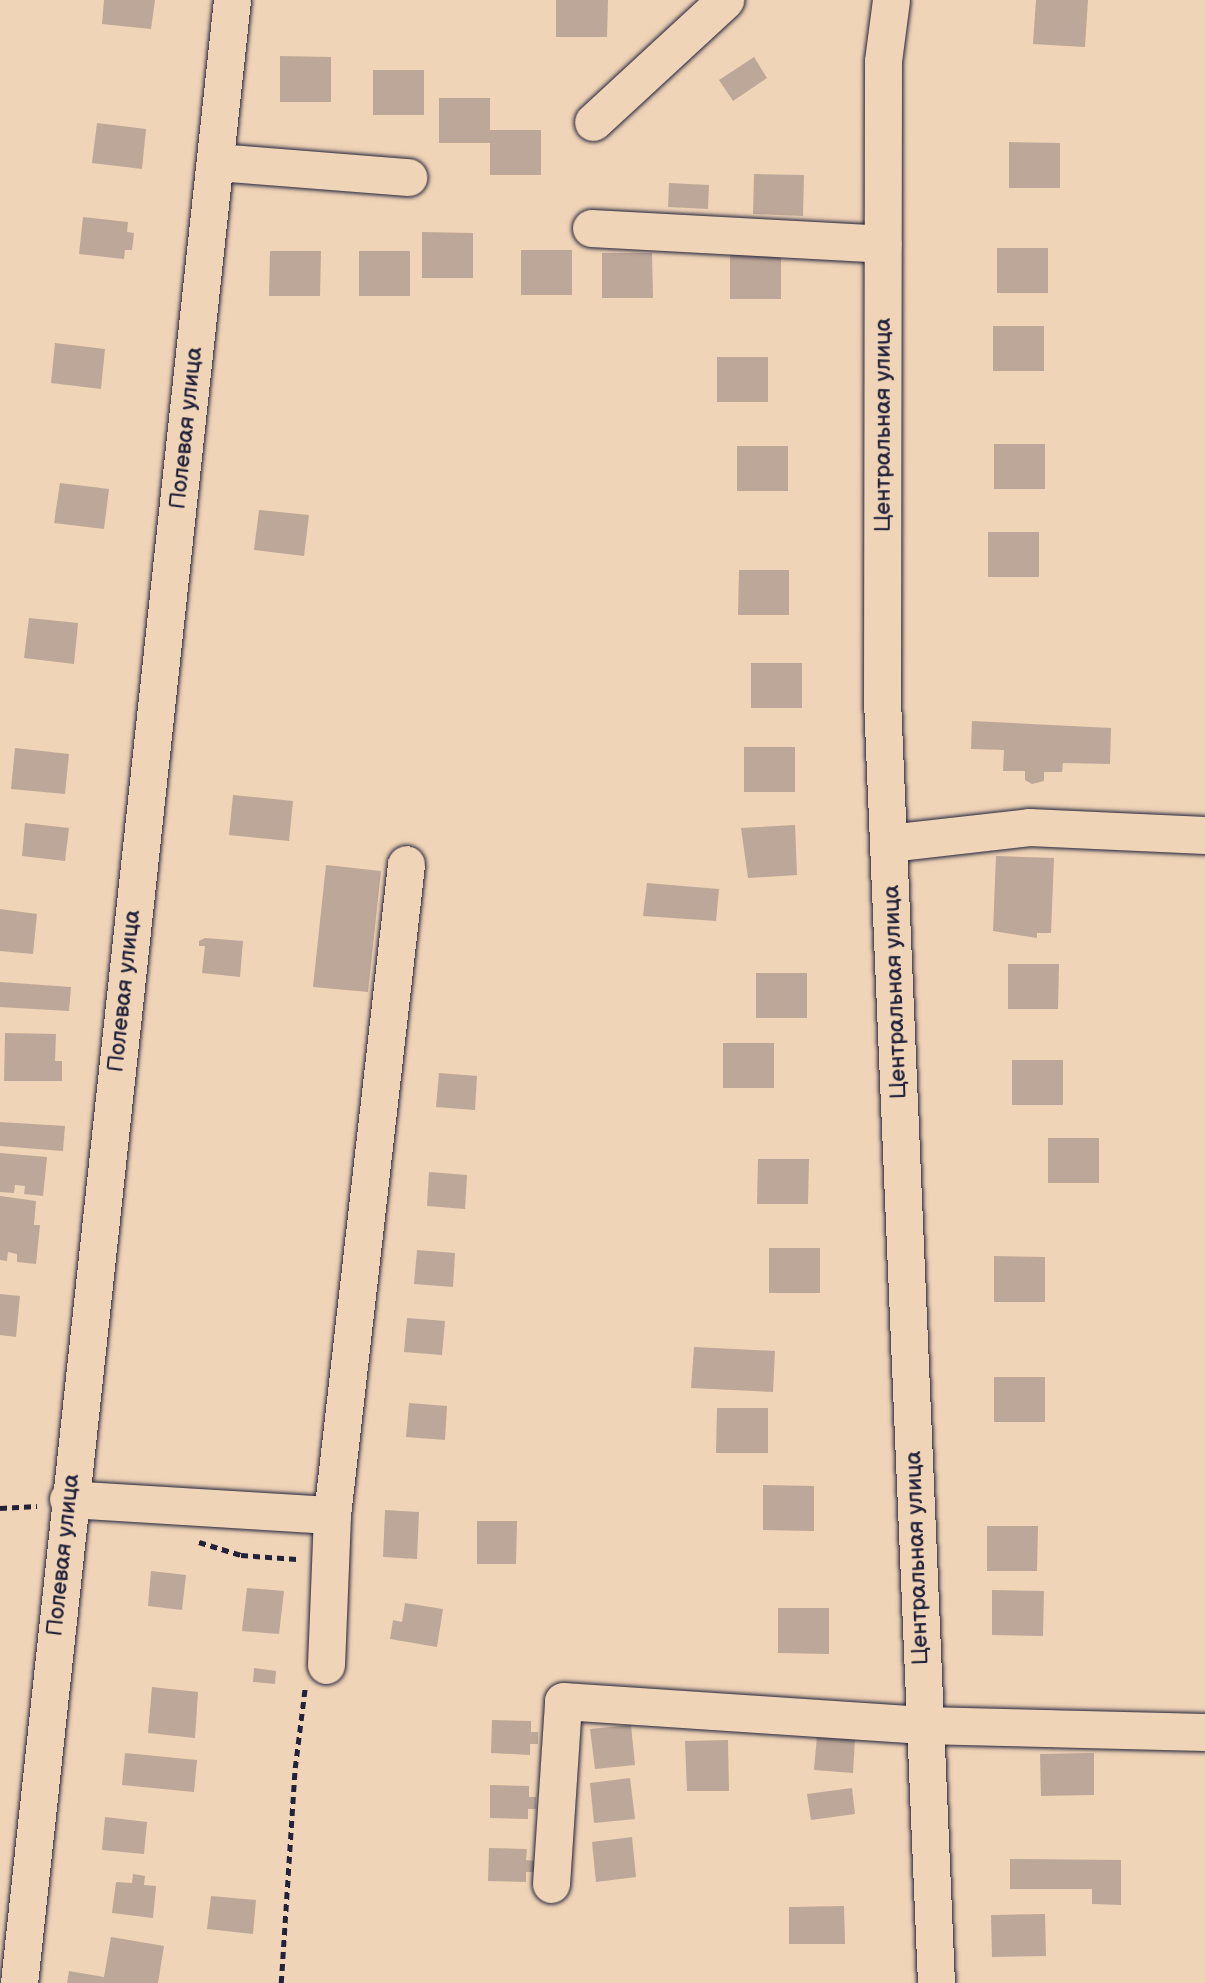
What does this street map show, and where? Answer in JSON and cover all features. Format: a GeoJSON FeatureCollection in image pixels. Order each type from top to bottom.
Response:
{"type":"FeatureCollection","features":[{"type":"Feature","properties":{"kind":"street","name":"Полевая улица"},"geometry":{"type":"LineString","coordinates":[[19,1983],[68,1499],[232,0]]}},
{"type":"Feature","properties":{"kind":"street"},"geometry":{"type":"LineString","coordinates":[[593,122],[725,0]]}},
{"type":"Feature","properties":{"kind":"street","name":"Центральная улица"},"geometry":{"type":"LineString","coordinates":[[891,0],[883,61],[882,700],[923,1725],[936,1983]]}},
{"type":"Feature","properties":{"kind":"street"},"geometry":{"type":"LineString","coordinates":[[216,162],[408,177]]}},
{"type":"Feature","properties":{"kind":"street"},"geometry":{"type":"LineString","coordinates":[[591,228],[883,244]]}},
{"type":"Feature","properties":{"kind":"street"},"geometry":{"type":"LineString","coordinates":[[889,843],[1029,827],[1205,835]]}},
{"type":"Feature","properties":{"kind":"street"},"geometry":{"type":"LineString","coordinates":[[317,1670],[332,1514],[406,863]]}},
{"type":"Feature","properties":{"kind":"street"},"geometry":{"type":"LineString","coordinates":[[68,1499],[332,1514]]}},
{"type":"Feature","properties":{"kind":"street"},"geometry":{"type":"LineString","coordinates":[[551,1884],[563,1701],[923,1725],[1205,1732]]}},
{"type":"Feature","properties":{"kind":"path"},"geometry":{"type":"LineString","coordinates":[[190,1539],[240,1555],[296,1558],[302,1567]]}},
{"type":"Feature","properties":{"kind":"path"},"geometry":{"type":"LineString","coordinates":[[281,1983],[295,1768],[317,1670]]}},
{"type":"Feature","properties":{"kind":"building"},"geometry":{"type":"Polygon","coordinates":[[[104,0],[155,0],[151,29],[102,24],[104,0]]]}},
{"type":"Feature","properties":{"kind":"building"},"geometry":{"type":"Polygon","coordinates":[[[556,0],[608,0],[607,37],[556,37],[556,0]]]}},
{"type":"Feature","properties":{"kind":"building"},"geometry":{"type":"Polygon","coordinates":[[[1036,0],[1088,0],[1085,47],[1033,44],[1036,0]]]}},
{"type":"Feature","properties":{"kind":"building"},"geometry":{"type":"Polygon","coordinates":[[[280,56],[331,57],[331,102],[280,102],[280,56]]]}},
{"type":"Feature","properties":{"kind":"building"},"geometry":{"type":"Polygon","coordinates":[[[754,57],[767,78],[733,101],[719,80],[754,57]]]}},
{"type":"Feature","properties":{"kind":"building"},"geometry":{"type":"Polygon","coordinates":[[[373,70],[424,70],[424,115],[373,115],[373,70]]]}},
{"type":"Feature","properties":{"kind":"building"},"geometry":{"type":"Polygon","coordinates":[[[439,98],[490,98],[490,130],[541,130],[541,175],[490,175],[490,143],[439,143],[439,98]]]}},
{"type":"Feature","properties":{"kind":"building"},"geometry":{"type":"Polygon","coordinates":[[[97,123],[146,129],[142,169],[92,163],[97,123]]]}},
{"type":"Feature","properties":{"kind":"building"},"geometry":{"type":"Polygon","coordinates":[[[1009,142],[1060,143],[1060,188],[1009,188],[1009,142]]]}},
{"type":"Feature","properties":{"kind":"building"},"geometry":{"type":"Polygon","coordinates":[[[754,174],[804,175],[803,216],[753,214],[754,174]]]}},
{"type":"Feature","properties":{"kind":"building"},"geometry":{"type":"Polygon","coordinates":[[[669,183],[709,185],[708,209],[668,207],[669,183]]]}},
{"type":"Feature","properties":{"kind":"building"},"geometry":{"type":"Polygon","coordinates":[[[83,217],[128,222],[127,232],[134,233],[132,250],[125,250],[124,259],[79,254],[83,217]]]}},
{"type":"Feature","properties":{"kind":"building"},"geometry":{"type":"Polygon","coordinates":[[[422,232],[473,233],[473,278],[422,278],[422,232]]]}},
{"type":"Feature","properties":{"kind":"building"},"geometry":{"type":"Polygon","coordinates":[[[997,248],[1048,248],[1048,293],[997,293],[997,248]]]}},
{"type":"Feature","properties":{"kind":"building"},"geometry":{"type":"Polygon","coordinates":[[[521,250],[572,250],[572,295],[521,295],[521,250]]]}},
{"type":"Feature","properties":{"kind":"building"},"geometry":{"type":"Polygon","coordinates":[[[270,251],[321,251],[320,296],[269,296],[270,251]]]}},
{"type":"Feature","properties":{"kind":"building"},"geometry":{"type":"Polygon","coordinates":[[[359,251],[410,251],[410,296],[359,296],[359,251]]]}},
{"type":"Feature","properties":{"kind":"building"},"geometry":{"type":"Polygon","coordinates":[[[602,253],[652,253],[653,298],[602,298],[602,253]]]}},
{"type":"Feature","properties":{"kind":"building"},"geometry":{"type":"Polygon","coordinates":[[[730,254],[781,254],[781,299],[730,299],[730,254]]]}},
{"type":"Feature","properties":{"kind":"building"},"geometry":{"type":"Polygon","coordinates":[[[993,326],[1044,326],[1044,371],[993,371],[993,326]]]}},
{"type":"Feature","properties":{"kind":"building"},"geometry":{"type":"Polygon","coordinates":[[[55,343],[105,349],[101,389],[51,383],[55,343]]]}},
{"type":"Feature","properties":{"kind":"building"},"geometry":{"type":"Polygon","coordinates":[[[717,357],[768,357],[768,402],[717,402],[717,357]]]}},
{"type":"Feature","properties":{"kind":"building"},"geometry":{"type":"Polygon","coordinates":[[[994,444],[1045,444],[1045,489],[994,489],[994,444]]]}},
{"type":"Feature","properties":{"kind":"building"},"geometry":{"type":"Polygon","coordinates":[[[737,446],[788,446],[788,491],[737,491],[737,446]]]}},
{"type":"Feature","properties":{"kind":"building"},"geometry":{"type":"Polygon","coordinates":[[[60,483],[109,489],[104,529],[54,523],[60,483]]]}},
{"type":"Feature","properties":{"kind":"building"},"geometry":{"type":"Polygon","coordinates":[[[259,510],[309,515],[304,556],[254,550],[259,510]]]}},
{"type":"Feature","properties":{"kind":"building"},"geometry":{"type":"Polygon","coordinates":[[[988,532],[1039,532],[1039,577],[988,577],[988,532]]]}},
{"type":"Feature","properties":{"kind":"building"},"geometry":{"type":"Polygon","coordinates":[[[739,570],[789,570],[789,615],[738,615],[739,570]]]}},
{"type":"Feature","properties":{"kind":"building"},"geometry":{"type":"Polygon","coordinates":[[[29,618],[78,623],[74,664],[24,658],[29,618]]]}},
{"type":"Feature","properties":{"kind":"building"},"geometry":{"type":"Polygon","coordinates":[[[751,663],[802,663],[802,708],[751,708],[751,663]]]}},
{"type":"Feature","properties":{"kind":"building"},"geometry":{"type":"Polygon","coordinates":[[[972,721],[1111,728],[1110,764],[1063,763],[1062,772],[1044,772],[1044,781],[1032,784],[1025,780],[1025,771],[1003,771],[1004,750],[971,749],[972,721]]]}},
{"type":"Feature","properties":{"kind":"building"},"geometry":{"type":"Polygon","coordinates":[[[744,747],[795,747],[795,792],[744,792],[744,747]]]}},
{"type":"Feature","properties":{"kind":"building"},"geometry":{"type":"Polygon","coordinates":[[[15,748],[69,754],[65,794],[11,789],[15,748]]]}},
{"type":"Feature","properties":{"kind":"building"},"geometry":{"type":"Polygon","coordinates":[[[233,795],[293,801],[289,841],[229,835],[233,795]]]}},
{"type":"Feature","properties":{"kind":"building"},"geometry":{"type":"Polygon","coordinates":[[[25,823],[69,828],[65,861],[22,856],[25,823]]]}},
{"type":"Feature","properties":{"kind":"building"},"geometry":{"type":"Polygon","coordinates":[[[795,825],[797,875],[748,878],[741,828],[795,825]]]}},
{"type":"Feature","properties":{"kind":"building"},"geometry":{"type":"Polygon","coordinates":[[[996,856],[1054,858],[1051,933],[1037,933],[1037,938],[993,931],[996,856]]]}},
{"type":"Feature","properties":{"kind":"building"},"geometry":{"type":"Polygon","coordinates":[[[326,865],[381,871],[368,992],[313,987],[326,865]]]}},
{"type":"Feature","properties":{"kind":"building"},"geometry":{"type":"Polygon","coordinates":[[[647,883],[719,889],[716,921],[643,916],[647,883]]]}},
{"type":"Feature","properties":{"kind":"building"},"geometry":{"type":"Polygon","coordinates":[[[0,909],[37,914],[33,954],[0,951],[0,909]]]}},
{"type":"Feature","properties":{"kind":"building"},"geometry":{"type":"Polygon","coordinates":[[[205,938],[243,941],[240,977],[202,973],[205,946],[199,946],[199,941],[205,938]]]}},
{"type":"Feature","properties":{"kind":"building"},"geometry":{"type":"Polygon","coordinates":[[[1008,964],[1059,964],[1058,1009],[1008,1009],[1008,964]]]}},
{"type":"Feature","properties":{"kind":"building"},"geometry":{"type":"Polygon","coordinates":[[[756,973],[807,973],[807,1018],[756,1018],[756,973]]]}},
{"type":"Feature","properties":{"kind":"building"},"geometry":{"type":"Polygon","coordinates":[[[0,982],[71,987],[69,1011],[0,1007],[0,982]]]}},
{"type":"Feature","properties":{"kind":"building"},"geometry":{"type":"Polygon","coordinates":[[[5,1033],[56,1034],[55,1061],[62,1061],[62,1081],[4,1081],[5,1033]]]}},
{"type":"Feature","properties":{"kind":"building"},"geometry":{"type":"Polygon","coordinates":[[[723,1043],[774,1043],[774,1088],[723,1088],[723,1043]]]}},
{"type":"Feature","properties":{"kind":"building"},"geometry":{"type":"Polygon","coordinates":[[[1012,1060],[1063,1060],[1063,1105],[1012,1105],[1012,1060]]]}},
{"type":"Feature","properties":{"kind":"building"},"geometry":{"type":"Polygon","coordinates":[[[439,1073],[477,1076],[475,1110],[436,1107],[439,1073]]]}},
{"type":"Feature","properties":{"kind":"building"},"geometry":{"type":"Polygon","coordinates":[[[0,1122],[65,1126],[63,1151],[0,1146],[0,1122]]]}},
{"type":"Feature","properties":{"kind":"building"},"geometry":{"type":"Polygon","coordinates":[[[1048,1138],[1099,1138],[1099,1183],[1048,1183],[1048,1138]]]}},
{"type":"Feature","properties":{"kind":"building"},"geometry":{"type":"Polygon","coordinates":[[[0,1153],[47,1157],[43,1196],[24,1194],[25,1186],[15,1185],[14,1193],[0,1192],[0,1153]]]}},
{"type":"Feature","properties":{"kind":"building"},"geometry":{"type":"Polygon","coordinates":[[[758,1159],[809,1159],[808,1204],[757,1204],[758,1159]]]}},
{"type":"Feature","properties":{"kind":"building"},"geometry":{"type":"Polygon","coordinates":[[[429,1172],[467,1175],[465,1209],[427,1206],[429,1172]]]}},
{"type":"Feature","properties":{"kind":"building"},"geometry":{"type":"Polygon","coordinates":[[[0,1196],[36,1201],[34,1225],[40,1225],[36,1264],[17,1262],[17,1254],[8,1252],[7,1261],[0,1260],[0,1196]]]}},
{"type":"Feature","properties":{"kind":"building"},"geometry":{"type":"Polygon","coordinates":[[[769,1248],[820,1248],[820,1293],[769,1293],[769,1248]]]}},
{"type":"Feature","properties":{"kind":"building"},"geometry":{"type":"Polygon","coordinates":[[[417,1250],[455,1253],[453,1287],[414,1284],[417,1250]]]}},
{"type":"Feature","properties":{"kind":"building"},"geometry":{"type":"Polygon","coordinates":[[[994,1256],[1045,1257],[1045,1302],[994,1302],[994,1256]]]}},
{"type":"Feature","properties":{"kind":"building"},"geometry":{"type":"Polygon","coordinates":[[[0,1294],[20,1296],[16,1337],[0,1335],[0,1294]]]}},
{"type":"Feature","properties":{"kind":"building"},"geometry":{"type":"Polygon","coordinates":[[[407,1318],[445,1321],[442,1355],[404,1352],[407,1318]]]}},
{"type":"Feature","properties":{"kind":"building"},"geometry":{"type":"Polygon","coordinates":[[[694,1347],[775,1351],[773,1392],[691,1388],[694,1347]]]}},
{"type":"Feature","properties":{"kind":"building"},"geometry":{"type":"Polygon","coordinates":[[[994,1377],[1045,1377],[1045,1422],[994,1422],[994,1377]]]}},
{"type":"Feature","properties":{"kind":"building"},"geometry":{"type":"Polygon","coordinates":[[[409,1403],[447,1406],[445,1440],[406,1437],[409,1403]]]}},
{"type":"Feature","properties":{"kind":"building"},"geometry":{"type":"Polygon","coordinates":[[[717,1408],[768,1408],[768,1453],[716,1453],[717,1408]]]}},
{"type":"Feature","properties":{"kind":"building"},"geometry":{"type":"Polygon","coordinates":[[[763,1485],[814,1486],[814,1531],[763,1530],[763,1485]]]}},
{"type":"Feature","properties":{"kind":"building"},"geometry":{"type":"Polygon","coordinates":[[[385,1510],[419,1512],[417,1559],[383,1557],[385,1510]]]}},
{"type":"Feature","properties":{"kind":"building"},"geometry":{"type":"Polygon","coordinates":[[[477,1521],[517,1521],[516,1564],[477,1564],[477,1521]]]}},
{"type":"Feature","properties":{"kind":"building"},"geometry":{"type":"Polygon","coordinates":[[[987,1526],[1038,1526],[1037,1571],[987,1571],[987,1526]]]}},
{"type":"Feature","properties":{"kind":"building"},"geometry":{"type":"Polygon","coordinates":[[[151,1571],[186,1575],[182,1610],[148,1606],[151,1571]]]}},
{"type":"Feature","properties":{"kind":"building"},"geometry":{"type":"Polygon","coordinates":[[[247,1588],[284,1591],[279,1634],[242,1631],[247,1588]]]}},
{"type":"Feature","properties":{"kind":"building"},"geometry":{"type":"Polygon","coordinates":[[[992,1590],[1044,1591],[1043,1636],[992,1635],[992,1590]]]}},
{"type":"Feature","properties":{"kind":"building"},"geometry":{"type":"Polygon","coordinates":[[[405,1603],[443,1609],[437,1647],[390,1639],[393,1620],[402,1622],[405,1603]]]}},
{"type":"Feature","properties":{"kind":"building"},"geometry":{"type":"Polygon","coordinates":[[[778,1608],[829,1608],[829,1654],[778,1653],[778,1608]]]}},
{"type":"Feature","properties":{"kind":"building"},"geometry":{"type":"Polygon","coordinates":[[[254,1668],[276,1671],[275,1684],[253,1682],[254,1668]]]}},
{"type":"Feature","properties":{"kind":"building"},"geometry":{"type":"Polygon","coordinates":[[[152,1687],[198,1692],[195,1738],[148,1733],[152,1687]]]}},
{"type":"Feature","properties":{"kind":"building"},"geometry":{"type":"Polygon","coordinates":[[[492,1720],[531,1721],[531,1732],[538,1732],[538,1744],[530,1744],[530,1755],[491,1753],[492,1720]]]}},
{"type":"Feature","properties":{"kind":"building"},"geometry":{"type":"Polygon","coordinates":[[[631,1725],[635,1765],[595,1769],[590,1729],[631,1725]]]}},
{"type":"Feature","properties":{"kind":"building"},"geometry":{"type":"Polygon","coordinates":[[[817,1736],[855,1739],[853,1773],[814,1770],[817,1736]]]}},
{"type":"Feature","properties":{"kind":"building"},"geometry":{"type":"Polygon","coordinates":[[[728,1740],[729,1791],[687,1791],[685,1741],[728,1740]]]}},
{"type":"Feature","properties":{"kind":"building"},"geometry":{"type":"Polygon","coordinates":[[[125,1753],[197,1760],[194,1792],[122,1785],[125,1753]]]}},
{"type":"Feature","properties":{"kind":"building"},"geometry":{"type":"Polygon","coordinates":[[[1094,1753],[1094,1795],[1041,1796],[1040,1754],[1094,1753]]]}},
{"type":"Feature","properties":{"kind":"building"},"geometry":{"type":"Polygon","coordinates":[[[630,1778],[635,1819],[594,1823],[590,1783],[630,1778]]]}},
{"type":"Feature","properties":{"kind":"building"},"geometry":{"type":"Polygon","coordinates":[[[490,1785],[529,1786],[529,1797],[536,1797],[536,1809],[528,1809],[528,1819],[490,1818],[490,1785]]]}},
{"type":"Feature","properties":{"kind":"building"},"geometry":{"type":"Polygon","coordinates":[[[852,1788],[855,1814],[811,1820],[807,1794],[852,1788]]]}},
{"type":"Feature","properties":{"kind":"building"},"geometry":{"type":"Polygon","coordinates":[[[105,1817],[147,1822],[144,1854],[102,1850],[105,1817]]]}},
{"type":"Feature","properties":{"kind":"building"},"geometry":{"type":"Polygon","coordinates":[[[632,1837],[636,1877],[596,1882],[592,1842],[632,1837]]]}},
{"type":"Feature","properties":{"kind":"building"},"geometry":{"type":"Polygon","coordinates":[[[489,1848],[527,1849],[526,1860],[534,1861],[534,1872],[526,1872],[526,1882],[488,1881],[489,1848]]]}},
{"type":"Feature","properties":{"kind":"building"},"geometry":{"type":"Polygon","coordinates":[[[1010,1859],[1121,1860],[1121,1905],[1092,1904],[1092,1889],[1010,1889],[1010,1859]]]}},
{"type":"Feature","properties":{"kind":"building"},"geometry":{"type":"Polygon","coordinates":[[[133,1874],[145,1876],[144,1885],[156,1886],[153,1918],[112,1913],[116,1882],[132,1883],[133,1874]]]}},
{"type":"Feature","properties":{"kind":"building"},"geometry":{"type":"Polygon","coordinates":[[[211,1896],[256,1900],[253,1934],[207,1929],[211,1896]]]}},
{"type":"Feature","properties":{"kind":"building"},"geometry":{"type":"Polygon","coordinates":[[[844,1906],[845,1944],[789,1944],[789,1907],[844,1906]]]}},
{"type":"Feature","properties":{"kind":"building"},"geometry":{"type":"Polygon","coordinates":[[[1045,1914],[1046,1956],[992,1957],[991,1915],[1045,1914]]]}},
{"type":"Feature","properties":{"kind":"building"},"geometry":{"type":"Polygon","coordinates":[[[111,1937],[164,1946],[158,1983],[67,1983],[69,1971],[104,1977],[111,1937]]]}}]}
